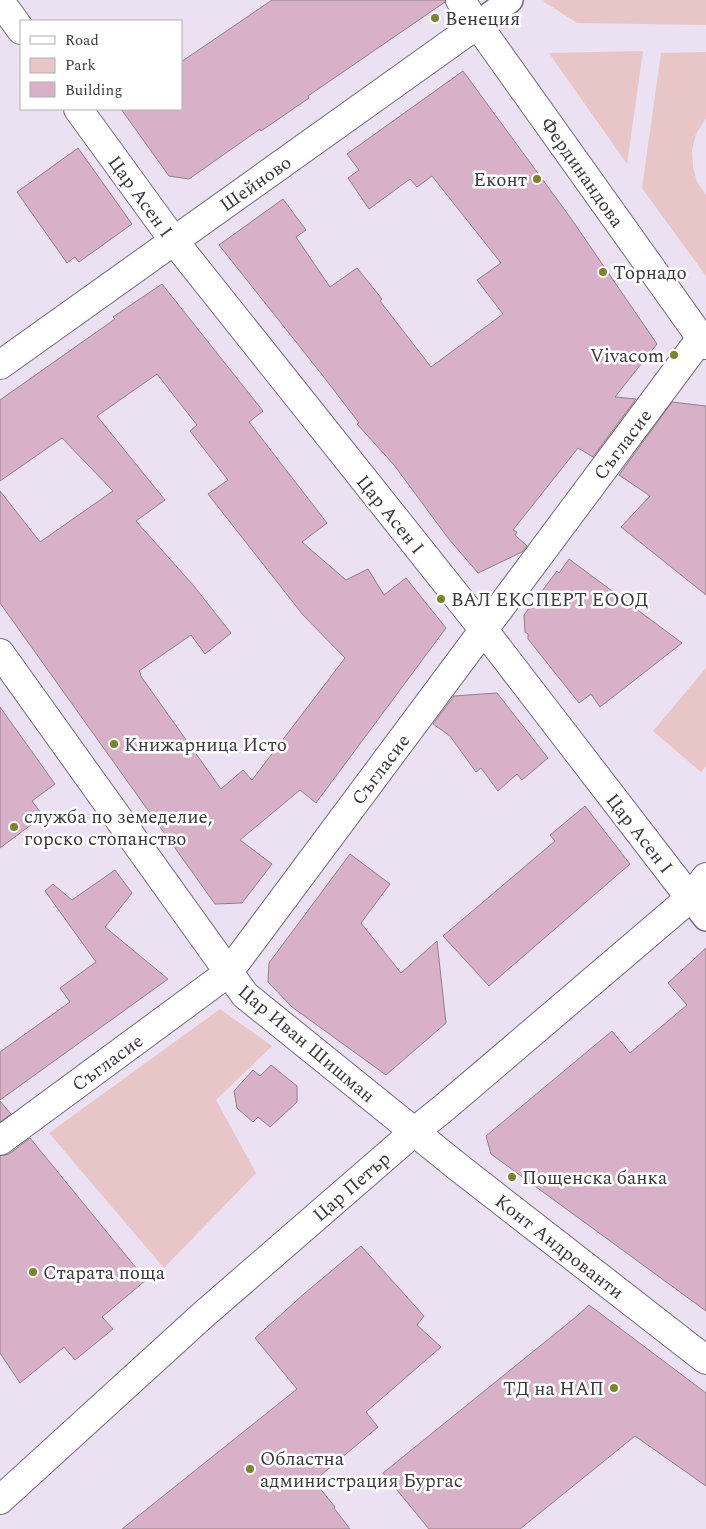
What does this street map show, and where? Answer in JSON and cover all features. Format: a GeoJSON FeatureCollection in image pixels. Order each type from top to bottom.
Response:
{"type":"FeatureCollection","features":[{"type":"Feature","properties":{"kind":"street","name":"Фердинандова"},"geometry":{"type":"LineString","coordinates":[[460,0],[704,341]]}},
{"type":"Feature","properties":{"kind":"street","name":"Шейново"},"geometry":{"type":"LineString","coordinates":[[0,365],[510,0]]}},
{"type":"Feature","properties":{"kind":"street"},"geometry":{"type":"LineString","coordinates":[[2,7],[20,29]]}},
{"type":"Feature","properties":{"kind":"street","name":"Цар Асен I"},"geometry":{"type":"LineString","coordinates":[[79,110],[174,241],[483,629],[701,898]]}},
{"type":"Feature","properties":{"kind":"street","name":"Съгласие"},"geometry":{"type":"LineString","coordinates":[[0,1141],[228,973],[483,629],[704,341]]}},
{"type":"Feature","properties":{"kind":"street","name":"Цар Иван Шишман"},"geometry":{"type":"LineString","coordinates":[[0,653],[245,995],[414,1132]]}},
{"type":"Feature","properties":{"kind":"street","name":"Цар Петър"},"geometry":{"type":"LineString","coordinates":[[0,1500],[203,1315],[414,1132],[701,898]]}},
{"type":"Feature","properties":{"kind":"street","name":"Конт Андрованти"},"geometry":{"type":"LineString","coordinates":[[414,1132],[706,1360]]}},
{"type":"Feature","properties":{"kind":"green space"},"geometry":{"type":"Polygon","coordinates":[[[706,0],[706,25],[577,23],[543,1],[706,0]]]}},
{"type":"Feature","properties":{"kind":"green space"},"geometry":{"type":"Polygon","coordinates":[[[643,51],[627,164],[549,53],[643,51]]]}},
{"type":"Feature","properties":{"kind":"green space"},"geometry":{"type":"Polygon","coordinates":[[[706,52],[706,118],[696,134],[692,150],[693,167],[697,182],[706,195],[706,276],[642,188],[661,53],[706,52]]]}},
{"type":"Feature","properties":{"kind":"green space"},"geometry":{"type":"Polygon","coordinates":[[[706,668],[706,766],[701,772],[653,731],[706,668]]]}},
{"type":"Feature","properties":{"kind":"green space"},"geometry":{"type":"Polygon","coordinates":[[[220,1009],[272,1046],[216,1100],[256,1173],[164,1268],[49,1133],[220,1009]]]}},
{"type":"Feature","properties":{"kind":"building"},"geometry":{"type":"Polygon","coordinates":[[[272,0],[445,0],[445,2],[308,96],[309,98],[261,131],[260,129],[189,179],[169,176],[122,110],[182,110],[182,61],[272,0]]]}},
{"type":"Feature","properties":{"kind":"building"},"geometry":{"type":"Polygon","coordinates":[[[463,71],[570,217],[657,344],[615,397],[636,399],[593,457],[578,448],[513,530],[517,532],[515,535],[527,546],[522,552],[478,573],[448,538],[394,465],[357,424],[359,423],[327,381],[219,245],[283,199],[306,230],[296,237],[330,287],[357,268],[431,367],[503,314],[477,280],[501,263],[432,176],[417,187],[410,179],[369,209],[348,178],[359,170],[347,154],[463,71]]]}},
{"type":"Feature","properties":{"kind":"building"},"geometry":{"type":"Polygon","coordinates":[[[78,148],[132,224],[79,262],[75,257],[67,263],[17,192],[78,148]]]}},
{"type":"Feature","properties":{"kind":"building"},"geometry":{"type":"Polygon","coordinates":[[[162,284],[263,411],[249,422],[327,523],[302,542],[346,580],[368,569],[384,595],[406,578],[446,628],[316,803],[300,790],[240,840],[272,864],[242,903],[215,904],[0,603],[0,491],[40,542],[113,491],[62,438],[0,481],[0,400],[115,319],[113,317],[162,284]],[[157,374],[97,416],[165,500],[136,521],[193,585],[231,633],[205,654],[191,635],[139,671],[221,789],[243,770],[252,780],[345,658],[303,615],[208,494],[228,480],[190,431],[197,425],[157,374]]]}},
{"type":"Feature","properties":{"kind":"building"},"geometry":{"type":"Polygon","coordinates":[[[672,402],[706,406],[706,595],[621,527],[650,496],[619,475],[672,402]]]}},
{"type":"Feature","properties":{"kind":"building"},"geometry":{"type":"Polygon","coordinates":[[[569,559],[682,643],[600,707],[591,694],[579,703],[528,639],[528,634],[525,632],[524,615],[557,571],[559,573],[569,559]]]}},
{"type":"Feature","properties":{"kind":"building"},"geometry":{"type":"Polygon","coordinates":[[[497,693],[548,758],[522,780],[517,774],[498,791],[481,768],[476,772],[450,736],[433,724],[454,696],[497,693]]]}},
{"type":"Feature","properties":{"kind":"building"},"geometry":{"type":"Polygon","coordinates":[[[0,707],[55,784],[32,801],[43,816],[0,848],[0,707]]]}},
{"type":"Feature","properties":{"kind":"building"},"geometry":{"type":"Polygon","coordinates":[[[585,806],[630,864],[489,986],[443,936],[555,841],[550,835],[585,806]]]}},
{"type":"Feature","properties":{"kind":"building"},"geometry":{"type":"Polygon","coordinates":[[[350,854],[390,884],[361,923],[401,973],[437,941],[446,1023],[386,1075],[292,1007],[268,982],[269,963],[350,854]]]}},
{"type":"Feature","properties":{"kind":"building"},"geometry":{"type":"Polygon","coordinates":[[[115,870],[132,893],[105,927],[168,979],[0,1100],[0,1052],[70,1002],[60,988],[96,962],[45,891],[53,884],[72,900],[115,870]]]}},
{"type":"Feature","properties":{"kind":"building"},"geometry":{"type":"Polygon","coordinates":[[[706,948],[706,1311],[491,1154],[486,1136],[612,1031],[630,1053],[687,1005],[668,983],[706,948]]]}},
{"type":"Feature","properties":{"kind":"building"},"geometry":{"type":"Polygon","coordinates":[[[271,1065],[297,1086],[297,1102],[270,1127],[258,1117],[253,1122],[237,1108],[234,1091],[253,1070],[260,1076],[271,1065]]]}},
{"type":"Feature","properties":{"kind":"building"},"geometry":{"type":"Polygon","coordinates":[[[0,1101],[11,1114],[0,1122],[0,1101]]]}},
{"type":"Feature","properties":{"kind":"building"},"geometry":{"type":"Polygon","coordinates":[[[30,1138],[146,1280],[102,1317],[113,1329],[75,1360],[64,1347],[20,1383],[0,1353],[0,1156],[9,1154],[30,1138]]]}},
{"type":"Feature","properties":{"kind":"building"},"geometry":{"type":"Polygon","coordinates":[[[361,1246],[424,1316],[417,1325],[441,1347],[366,1412],[378,1427],[314,1481],[350,1529],[122,1529],[297,1389],[255,1338],[361,1246]]]}},
{"type":"Feature","properties":{"kind":"building"},"geometry":{"type":"Polygon","coordinates":[[[589,1305],[706,1393],[706,1486],[635,1436],[520,1529],[429,1529],[383,1473],[589,1305]]]}},
{"type":"Feature","properties":{"kind":"place","name":"Венеция"},"geometry":{"type":"Point","coordinates":[435,18]}},
{"type":"Feature","properties":{"kind":"place","name":"Еконт"},"geometry":{"type":"Point","coordinates":[537,179]}},
{"type":"Feature","properties":{"kind":"place","name":"Торнадо"},"geometry":{"type":"Point","coordinates":[603,272]}},
{"type":"Feature","properties":{"kind":"place","name":"Vivacom"},"geometry":{"type":"Point","coordinates":[674,355]}},
{"type":"Feature","properties":{"kind":"place","name":"ВАЛ ЕКСПЕРТ ЕООД"},"geometry":{"type":"Point","coordinates":[441,599]}},
{"type":"Feature","properties":{"kind":"place","name":"Книжарница Исто"},"geometry":{"type":"Point","coordinates":[114,744]}},
{"type":"Feature","properties":{"kind":"place","name":"служба по земеделие, горско стопанство"},"geometry":{"type":"Point","coordinates":[14,827]}},
{"type":"Feature","properties":{"kind":"place","name":"Пощенска банка"},"geometry":{"type":"Point","coordinates":[512,1177]}},
{"type":"Feature","properties":{"kind":"place","name":"Старата поща"},"geometry":{"type":"Point","coordinates":[33,1272]}},
{"type":"Feature","properties":{"kind":"place","name":"ТД на НАП"},"geometry":{"type":"Point","coordinates":[614,1388]}},
{"type":"Feature","properties":{"kind":"place","name":"Областна администрация Бургас"},"geometry":{"type":"Point","coordinates":[250,1469]}}]}
